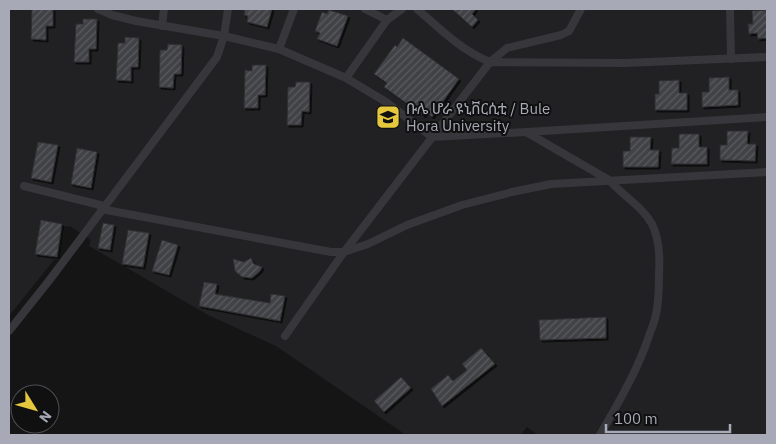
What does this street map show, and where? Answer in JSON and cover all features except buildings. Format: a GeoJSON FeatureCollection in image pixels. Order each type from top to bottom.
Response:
{"type":"FeatureCollection","features":[{"type":"Feature","properties":{"kind":"street"},"geometry":{"type":"LineString","coordinates":[[98,9],[136,22],[224,36],[279,49],[346,78],[386,102],[432,137],[767,117]]}},
{"type":"Feature","properties":{"kind":"street"},"geometry":{"type":"LineString","coordinates":[[162,26],[164,9]]}},
{"type":"Feature","properties":{"kind":"street"},"geometry":{"type":"LineString","coordinates":[[9,331],[218,57],[224,36],[228,9]]}},
{"type":"Feature","properties":{"kind":"street"},"geometry":{"type":"LineString","coordinates":[[279,49],[294,9]]}},
{"type":"Feature","properties":{"kind":"street"},"geometry":{"type":"LineString","coordinates":[[365,9],[387,20]]}},
{"type":"Feature","properties":{"kind":"street"},"geometry":{"type":"LineString","coordinates":[[346,78],[387,20],[402,9]]}},
{"type":"Feature","properties":{"kind":"street"},"geometry":{"type":"LineString","coordinates":[[417,9],[449,37],[480,58],[490,62],[625,63],[767,57]]}},
{"type":"Feature","properties":{"kind":"street"},"geometry":{"type":"LineString","coordinates":[[285,336],[344,252],[490,62],[507,48],[569,32],[581,9]]}},
{"type":"Feature","properties":{"kind":"street"},"geometry":{"type":"LineString","coordinates":[[730,9],[731,59]]}},
{"type":"Feature","properties":{"kind":"street"},"geometry":{"type":"LineString","coordinates":[[526,132],[610,180],[618,191],[644,212],[652,224],[657,238],[660,263],[656,316],[644,352],[631,380],[600,435]]}},
{"type":"Feature","properties":{"kind":"street"},"geometry":{"type":"LineString","coordinates":[[24,186],[103,208],[331,252],[344,252],[368,244],[407,225],[462,205],[551,184],[767,172]]}},
{"type":"Feature","properties":{"kind":"shaded area","name":"ቡሌ ሆራ ዩኒቨርሲቲ / Bule Hora University"},"geometry":{"type":"Polygon","coordinates":[[[9,9],[767,9],[767,435],[538,435],[527,427],[520,435],[406,435],[276,346],[208,315],[89,246],[91,240],[70,226],[65,226],[59,260],[54,260],[9,316],[9,9]]]}},
{"type":"Feature","properties":{"kind":"place","name":"ቡሌ ሆራ ዩኒቨርሲቲ / Bule Hora University"},"geometry":{"type":"Point","coordinates":[388,117]}}]}
